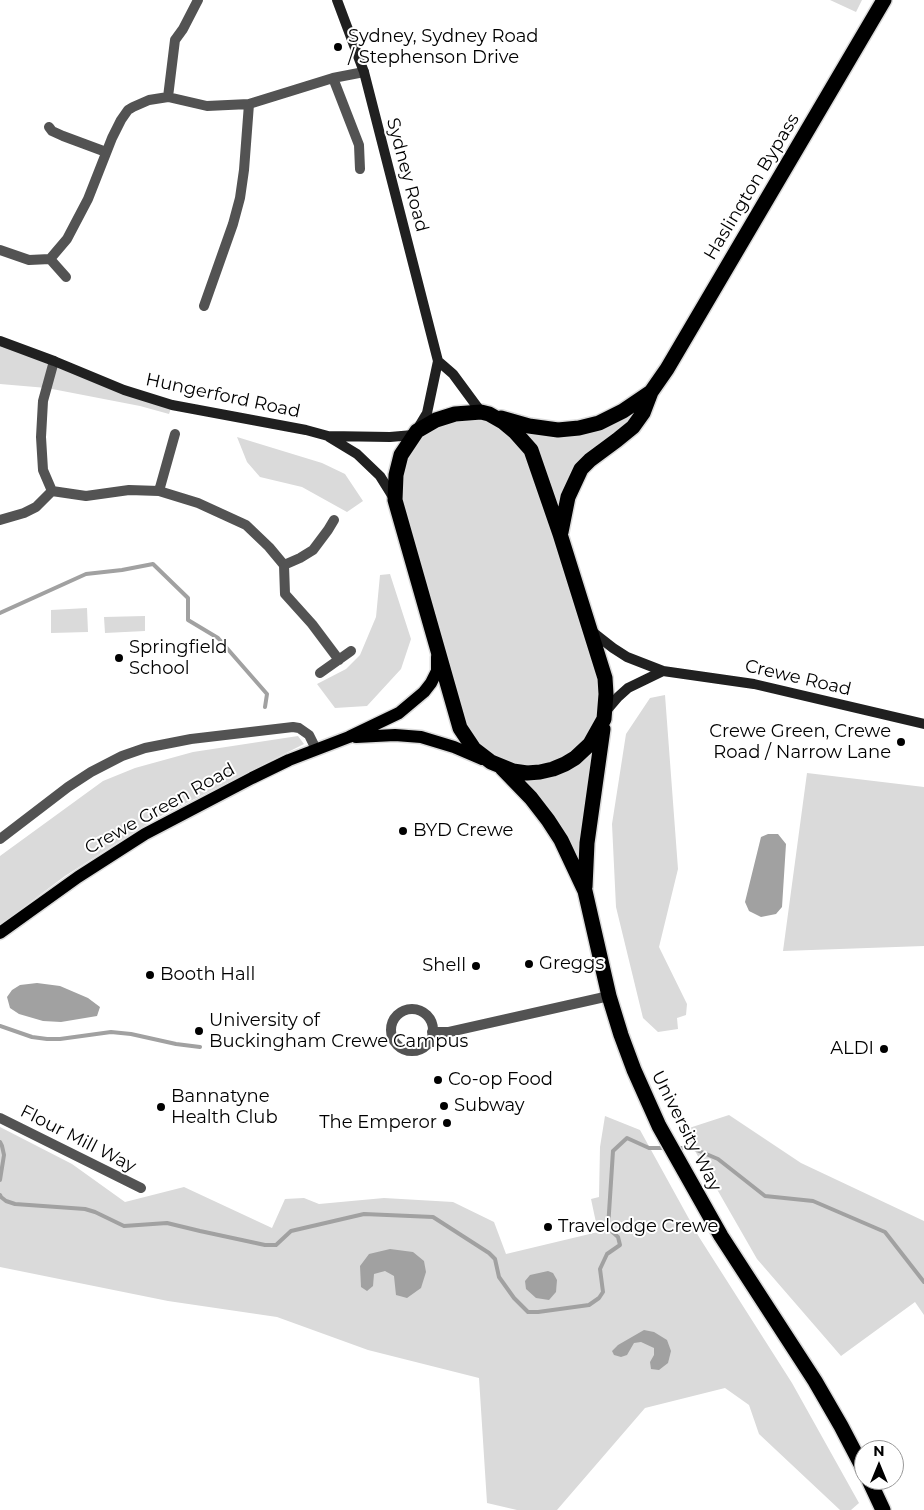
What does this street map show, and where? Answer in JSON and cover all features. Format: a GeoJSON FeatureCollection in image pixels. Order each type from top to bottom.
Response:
{"type":"FeatureCollection","features":[{"type":"Feature","properties":{"kind":"highway","name":"Haslington Bypass"},"geometry":{"type":"LineString","coordinates":[[560,534],[568,497],[581,469],[633,427],[643,413],[651,392],[667,369],[884,0]]}},
{"type":"Feature","properties":{"kind":"highway","name":"Haslington Bypass"},"geometry":{"type":"LineString","coordinates":[[485,413],[529,426],[558,430],[579,428],[599,423],[623,411],[651,392]]}},
{"type":"Feature","properties":{"kind":"highway"},"geometry":{"type":"LineString","coordinates":[[415,432],[436,420],[455,414],[485,413]]}},
{"type":"Feature","properties":{"kind":"highway","name":"University Way"},"geometry":{"type":"LineString","coordinates":[[485,413],[503,422],[531,450],[560,534],[605,678],[605,715],[587,843],[585,891]]}},
{"type":"Feature","properties":{"kind":"highway","name":"University Way"},"geometry":{"type":"LineString","coordinates":[[415,432],[401,455],[396,475],[395,500],[460,728],[474,749],[497,765],[531,798],[560,840],[585,891],[609,996],[634,1070],[659,1126],[726,1244],[815,1382],[854,1451]]}},
{"type":"Feature","properties":{"kind":"highway"},"geometry":{"type":"LineString","coordinates":[[497,765],[527,773],[553,769],[565,764],[590,744],[605,715]]}},
{"type":"Feature","properties":{"kind":"highway"},"geometry":{"type":"LineString","coordinates":[[874,1490],[883,1510]]}},
{"type":"Feature","properties":{"kind":"main road","name":"Crewe Green Road"},"geometry":{"type":"LineString","coordinates":[[0,933],[78,876],[145,834],[252,778],[316,749],[349,737],[399,713],[431,684],[437,671],[437,649]]}},
{"type":"Feature","properties":{"kind":"main road","name":"Crewe Green Road"},"geometry":{"type":"LineString","coordinates":[[349,737],[395,735],[421,737],[454,747],[497,765]]}},
{"type":"Feature","properties":{"kind":"street"},"geometry":{"type":"LineString","coordinates":[[168,97],[175,40],[198,0]]}},
{"type":"Feature","properties":{"kind":"street","name":"Sydney Road"},"geometry":{"type":"LineString","coordinates":[[336,0],[364,72],[438,361],[427,413],[415,432]]}},
{"type":"Feature","properties":{"kind":"street"},"geometry":{"type":"LineString","coordinates":[[0,250],[29,260],[50,259],[67,238],[84,207],[115,132],[128,110],[133,107],[149,100],[168,97],[207,106],[249,104],[332,78],[364,72]]}},
{"type":"Feature","properties":{"kind":"street"},"geometry":{"type":"LineString","coordinates":[[332,78],[359,145],[360,169]]}},
{"type":"Feature","properties":{"kind":"street"},"geometry":{"type":"LineString","coordinates":[[204,306],[233,224],[240,198],[249,104]]}},
{"type":"Feature","properties":{"kind":"street"},"geometry":{"type":"LineString","coordinates":[[49,127],[52,131],[63,136],[106,152]]}},
{"type":"Feature","properties":{"kind":"street"},"geometry":{"type":"LineString","coordinates":[[50,259],[66,277]]}},
{"type":"Feature","properties":{"kind":"street","name":"Hungerford Road"},"geometry":{"type":"LineString","coordinates":[[0,341],[136,394],[172,405],[306,430],[328,436],[390,437],[415,432]]}},
{"type":"Feature","properties":{"kind":"street"},"geometry":{"type":"LineString","coordinates":[[52,491],[43,470],[42,437],[43,401],[54,361]]}},
{"type":"Feature","properties":{"kind":"street"},"geometry":{"type":"LineString","coordinates":[[438,361],[454,374],[485,413]]}},
{"type":"Feature","properties":{"kind":"street"},"geometry":{"type":"LineString","coordinates":[[159,491],[175,434]]}},
{"type":"Feature","properties":{"kind":"street","name":"Hungerford Road"},"geometry":{"type":"LineString","coordinates":[[328,436],[357,454],[375,471],[395,500]]}},
{"type":"Feature","properties":{"kind":"street"},"geometry":{"type":"LineString","coordinates":[[52,491],[86,496],[129,490],[159,491],[198,503],[246,525],[269,547],[284,565],[285,594],[312,624],[338,660]]}},
{"type":"Feature","properties":{"kind":"street"},"geometry":{"type":"LineString","coordinates":[[0,520],[24,513],[36,507],[52,491]]}},
{"type":"Feature","properties":{"kind":"street"},"geometry":{"type":"LineString","coordinates":[[284,565],[313,550],[334,520]]}},
{"type":"Feature","properties":{"kind":"street","name":"Crewe Road"},"geometry":{"type":"LineString","coordinates":[[590,629],[613,648],[628,657],[663,671],[754,684],[924,724]]}},
{"type":"Feature","properties":{"kind":"street"},"geometry":{"type":"LineString","coordinates":[[320,673],[351,651]]}},
{"type":"Feature","properties":{"kind":"street"},"geometry":{"type":"LineString","coordinates":[[605,715],[618,697],[628,688],[663,671]]}},
{"type":"Feature","properties":{"kind":"street"},"geometry":{"type":"LineString","coordinates":[[0,839],[68,787],[91,772],[122,756],[145,748],[191,739],[293,727],[299,728],[309,735],[316,749]]}},
{"type":"Feature","properties":{"kind":"street"},"geometry":{"type":"LineString","coordinates":[[432,1032],[449,1032],[609,996]]}},
{"type":"Feature","properties":{"kind":"street"},"geometry":{"type":"LineString","coordinates":[[406,1009],[415,1009],[425,1013],[428,1017],[431,1022],[432,1032],[429,1040],[421,1048],[412,1050],[402,1048],[392,1037],[392,1022],[399,1013],[406,1009]]}},
{"type":"Feature","properties":{"kind":"street","name":"Flour Mill Way"},"geometry":{"type":"LineString","coordinates":[[0,1118],[141,1188]]}},
{"type":"Feature","properties":{"kind":"shaded area"},"geometry":{"type":"Polygon","coordinates":[[[830,0],[862,0],[856,12],[830,0]]]}},
{"type":"Feature","properties":{"kind":"shaded area"},"geometry":{"type":"Polygon","coordinates":[[[0,341],[172,405],[169,414],[140,406],[47,388],[0,384],[0,341]]]}},
{"type":"Feature","properties":{"kind":"shaded area"},"geometry":{"type":"Polygon","coordinates":[[[623,411],[643,413],[590,460],[560,534],[605,678],[583,888],[561,840],[466,738],[396,475],[413,435],[455,414],[558,430],[623,411]]]}},
{"type":"Feature","properties":{"kind":"shaded area"},"geometry":{"type":"Polygon","coordinates":[[[237,437],[322,463],[345,474],[363,501],[347,512],[302,487],[260,477],[247,462],[237,437]]]}},
{"type":"Feature","properties":{"kind":"shaded area"},"geometry":{"type":"Polygon","coordinates":[[[390,574],[411,639],[401,669],[367,706],[335,708],[317,684],[346,669],[360,655],[376,617],[380,575],[390,574]]]}},
{"type":"Feature","properties":{"kind":"shaded area"},"geometry":{"type":"Polygon","coordinates":[[[87,608],[88,632],[51,633],[51,610],[87,608]]]}},
{"type":"Feature","properties":{"kind":"shaded area"},"geometry":{"type":"Polygon","coordinates":[[[145,616],[145,631],[105,633],[104,617],[145,616]]]}},
{"type":"Feature","properties":{"kind":"shaded area"},"geometry":{"type":"Polygon","coordinates":[[[665,695],[678,869],[659,947],[687,1004],[686,1015],[677,1018],[678,1029],[658,1032],[643,1018],[616,907],[612,824],[626,734],[650,698],[665,695]]]}},
{"type":"Feature","properties":{"kind":"shaded area"},"geometry":{"type":"Polygon","coordinates":[[[298,736],[304,744],[155,819],[65,876],[0,925],[0,856],[103,781],[135,768],[193,752],[298,736]]]}},
{"type":"Feature","properties":{"kind":"shaded area"},"geometry":{"type":"Polygon","coordinates":[[[807,773],[924,787],[924,946],[783,951],[807,773]]]}},
{"type":"Feature","properties":{"kind":"shaded area"},"geometry":{"type":"Polygon","coordinates":[[[768,834],[778,834],[786,844],[782,907],[776,914],[761,917],[749,911],[745,902],[761,837],[768,834]]]}},
{"type":"Feature","properties":{"kind":"shaded area"},"geometry":{"type":"Polygon","coordinates":[[[37,983],[60,986],[88,998],[100,1007],[97,1016],[61,1022],[43,1021],[19,1014],[10,1008],[7,997],[12,990],[20,985],[37,983]]]}},
{"type":"Feature","properties":{"kind":"shaded area"},"geometry":{"type":"Polygon","coordinates":[[[729,1115],[801,1163],[924,1221],[924,1315],[915,1302],[841,1356],[757,1259],[683,1130],[729,1115]]]}},
{"type":"Feature","properties":{"kind":"shaded area"},"geometry":{"type":"Polygon","coordinates":[[[605,1116],[640,1130],[699,1237],[792,1383],[859,1503],[851,1510],[840,1510],[759,1434],[749,1405],[725,1388],[645,1408],[557,1510],[517,1510],[487,1503],[479,1378],[368,1350],[277,1317],[168,1301],[0,1267],[0,1127],[72,1164],[125,1202],[184,1187],[272,1228],[285,1199],[304,1198],[319,1204],[384,1198],[453,1202],[494,1222],[506,1254],[598,1232],[591,1199],[599,1197],[600,1147],[605,1116]]]}},
{"type":"Feature","properties":{"kind":"shaded area"},"geometry":{"type":"Polygon","coordinates":[[[390,1249],[413,1252],[424,1261],[426,1272],[421,1288],[407,1298],[396,1295],[394,1276],[385,1271],[374,1274],[373,1286],[367,1291],[361,1287],[360,1266],[369,1254],[390,1249]]]}},
{"type":"Feature","properties":{"kind":"shaded area"},"geometry":{"type":"Polygon","coordinates":[[[548,1271],[553,1273],[557,1280],[556,1292],[549,1300],[536,1298],[526,1289],[525,1281],[530,1275],[548,1271]]]}},
{"type":"Feature","properties":{"kind":"shaded area"},"geometry":{"type":"Polygon","coordinates":[[[644,1330],[654,1332],[667,1340],[671,1351],[668,1363],[659,1370],[651,1369],[650,1362],[654,1355],[654,1348],[641,1342],[634,1343],[627,1355],[621,1357],[614,1355],[612,1351],[618,1345],[644,1330]]]}},
{"type":"Feature","properties":{"kind":"waterway"},"geometry":{"type":"LineString","coordinates":[[0,613],[86,574],[153,564],[188,598],[188,620],[218,638],[267,694],[265,707]]}},
{"type":"Feature","properties":{"kind":"waterway"},"geometry":{"type":"LineString","coordinates":[[0,1026],[32,1037],[47,1039],[111,1032],[200,1047]]}},
{"type":"Feature","properties":{"kind":"waterway"},"geometry":{"type":"LineString","coordinates":[[0,1195],[6,1201],[15,1204],[85,1209],[124,1226],[167,1223],[265,1245],[276,1245],[291,1231],[364,1214],[433,1217],[489,1253],[495,1259],[499,1277],[514,1298],[528,1312],[538,1312],[589,1305],[599,1298],[603,1292],[600,1269],[607,1254],[620,1245],[618,1237],[608,1228],[613,1151],[627,1138],[649,1148],[667,1148]]}},
{"type":"Feature","properties":{"kind":"waterway"},"geometry":{"type":"LineString","coordinates":[[0,1142],[4,1155],[0,1180]]}},
{"type":"Feature","properties":{"kind":"waterway"},"geometry":{"type":"LineString","coordinates":[[677,1148],[692,1148],[718,1159],[765,1196],[813,1201],[885,1232],[924,1282]]}},
{"type":"Feature","properties":{"kind":"place","name":"Sydney, Sydney Road / Stephenson Drive"},"geometry":{"type":"Point","coordinates":[338,47]}},
{"type":"Feature","properties":{"kind":"place","name":"Springfield School"},"geometry":{"type":"Point","coordinates":[119,658]}},
{"type":"Feature","properties":{"kind":"place","name":"Crewe Green, Crewe Road / Narrow Lane"},"geometry":{"type":"Point","coordinates":[901,742]}},
{"type":"Feature","properties":{"kind":"place","name":"BYD Crewe"},"geometry":{"type":"Point","coordinates":[403,831]}},
{"type":"Feature","properties":{"kind":"place","name":"Greggs"},"geometry":{"type":"Point","coordinates":[529,964]}},
{"type":"Feature","properties":{"kind":"place","name":"Shell"},"geometry":{"type":"Point","coordinates":[476,966]}},
{"type":"Feature","properties":{"kind":"place","name":"Booth Hall"},"geometry":{"type":"Point","coordinates":[150,975]}},
{"type":"Feature","properties":{"kind":"place","name":"University of Buckingham Crewe Campus"},"geometry":{"type":"Point","coordinates":[199,1031]}},
{"type":"Feature","properties":{"kind":"place","name":"ALDI"},"geometry":{"type":"Point","coordinates":[884,1049]}},
{"type":"Feature","properties":{"kind":"place","name":"Co-op Food"},"geometry":{"type":"Point","coordinates":[438,1080]}},
{"type":"Feature","properties":{"kind":"place","name":"Subway"},"geometry":{"type":"Point","coordinates":[444,1106]}},
{"type":"Feature","properties":{"kind":"place","name":"Bannatyne Health Club"},"geometry":{"type":"Point","coordinates":[161,1107]}},
{"type":"Feature","properties":{"kind":"place","name":"The Emperor"},"geometry":{"type":"Point","coordinates":[447,1123]}},
{"type":"Feature","properties":{"kind":"place","name":"Travelodge Crewe"},"geometry":{"type":"Point","coordinates":[548,1227]}}]}
